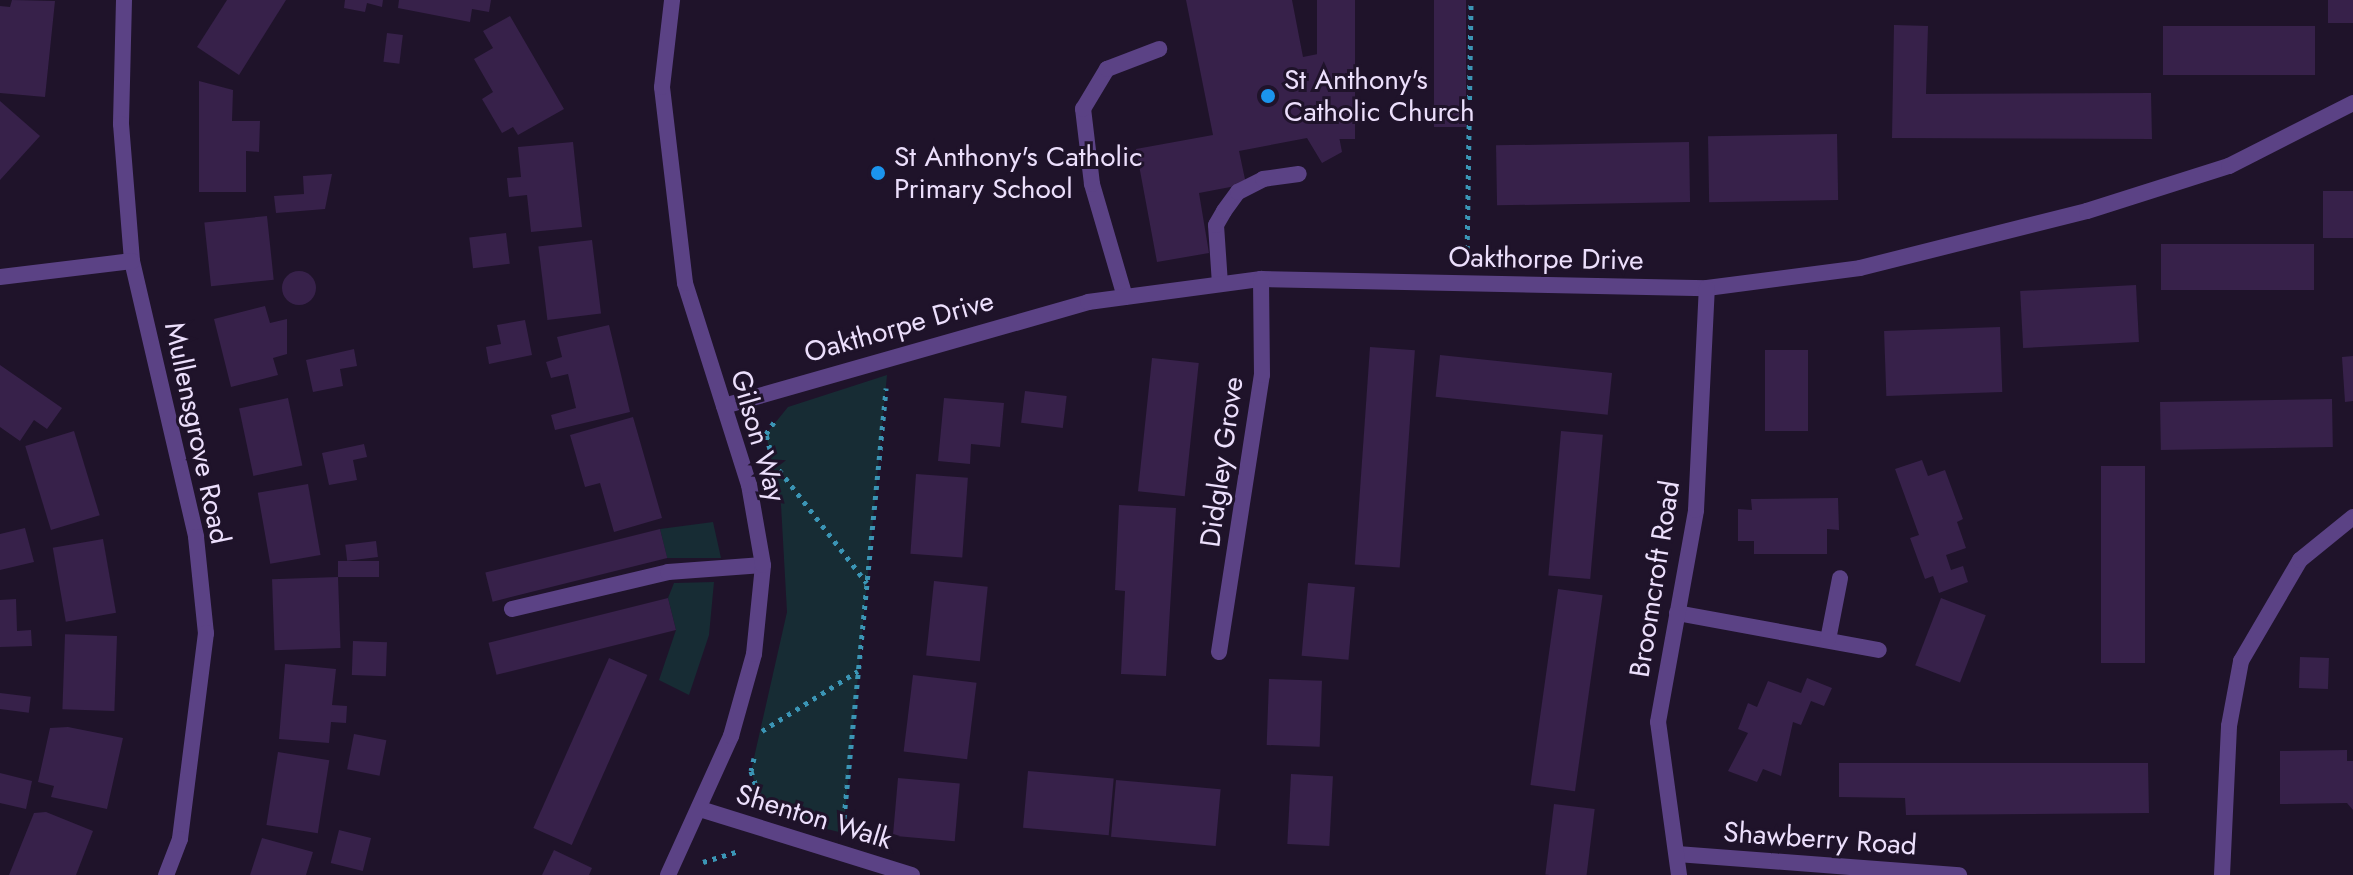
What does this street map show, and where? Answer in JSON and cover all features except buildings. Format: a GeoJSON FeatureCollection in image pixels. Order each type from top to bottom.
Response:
{"type":"FeatureCollection","features":[{"type":"Feature","properties":{"kind":"street","name":"Mullensgrove Road"},"geometry":{"type":"LineString","coordinates":[[124,0],[121,124],[132,261],[196,537],[206,633],[180,839],[166,875]]}},
{"type":"Feature","properties":{"kind":"street","name":"Gilson Way"},"geometry":{"type":"LineString","coordinates":[[668,875],[731,736],[754,654],[763,565],[749,485],[685,283],[662,87],[672,0]]}},
{"type":"Feature","properties":{"kind":"street"},"geometry":{"type":"LineString","coordinates":[[1125,297],[1092,184],[1083,109],[1107,69],[1159,49]]}},
{"type":"Feature","properties":{"kind":"street","name":"Oakthorpe Drive"},"geometry":{"type":"LineString","coordinates":[[724,406],[889,356],[1125,297],[1261,279],[1707,288],[1860,268],[2087,211],[2229,166],[2353,103]]}},
{"type":"Feature","properties":{"kind":"street"},"geometry":{"type":"LineString","coordinates":[[1220,284],[1215,235],[1224,211],[1238,192],[1263,179],[1299,174]]}},
{"type":"Feature","properties":{"kind":"street"},"geometry":{"type":"LineString","coordinates":[[0,277],[132,261]]}},
{"type":"Feature","properties":{"kind":"street","name":"Didgley Grove"},"geometry":{"type":"LineString","coordinates":[[1219,652],[1262,375],[1261,279]]}},
{"type":"Feature","properties":{"kind":"street","name":"Broomcroft Road"},"geometry":{"type":"LineString","coordinates":[[1679,875],[1658,722],[1696,510],[1707,288]]}},
{"type":"Feature","properties":{"kind":"street"},"geometry":{"type":"LineString","coordinates":[[2222,875],[2229,726],[2241,661],[2300,560],[2353,517]]}},
{"type":"Feature","properties":{"kind":"street"},"geometry":{"type":"LineString","coordinates":[[512,609],[668,572],[763,565]]}},
{"type":"Feature","properties":{"kind":"street"},"geometry":{"type":"LineString","coordinates":[[1828,640],[1840,578]]}},
{"type":"Feature","properties":{"kind":"street"},"geometry":{"type":"LineString","coordinates":[[1677,613],[1879,650]]}},
{"type":"Feature","properties":{"kind":"street","name":"Shenton Walk"},"geometry":{"type":"LineString","coordinates":[[700,809],[912,875]]}},
{"type":"Feature","properties":{"kind":"street","name":"Shawberry Road"},"geometry":{"type":"LineString","coordinates":[[1677,854],[1959,875]]}},
{"type":"Feature","properties":{"kind":"path"},"geometry":{"type":"LineString","coordinates":[[1467,283],[1471,0]]}},
{"type":"Feature","properties":{"kind":"path"},"geometry":{"type":"LineString","coordinates":[[840,855],[889,356]]}},
{"type":"Feature","properties":{"kind":"path"},"geometry":{"type":"LineString","coordinates":[[772,461],[867,583]]}},
{"type":"Feature","properties":{"kind":"path"},"geometry":{"type":"LineString","coordinates":[[761,732],[858,671]]}},
{"type":"Feature","properties":{"kind":"shaded area"},"geometry":{"type":"Polygon","coordinates":[[[887,375],[843,833],[782,818],[760,798],[751,771],[787,612],[781,505],[766,434],[788,407],[887,375]]]}},
{"type":"Feature","properties":{"kind":"shaded area"},"geometry":{"type":"Polygon","coordinates":[[[713,522],[721,558],[667,558],[660,529],[713,522]]]}},
{"type":"Feature","properties":{"kind":"shaded area"},"geometry":{"type":"Polygon","coordinates":[[[714,582],[709,635],[689,695],[659,680],[676,630],[668,598],[674,583],[714,582]]]}},
{"type":"Feature","properties":{"kind":"place","name":"St Anthony's Catholic Church"},"geometry":{"type":"Point","coordinates":[1268,96]}},
{"type":"Feature","properties":{"kind":"place","name":"St Anthony's Catholic Primary School"},"geometry":{"type":"Point","coordinates":[878,173]}}]}
